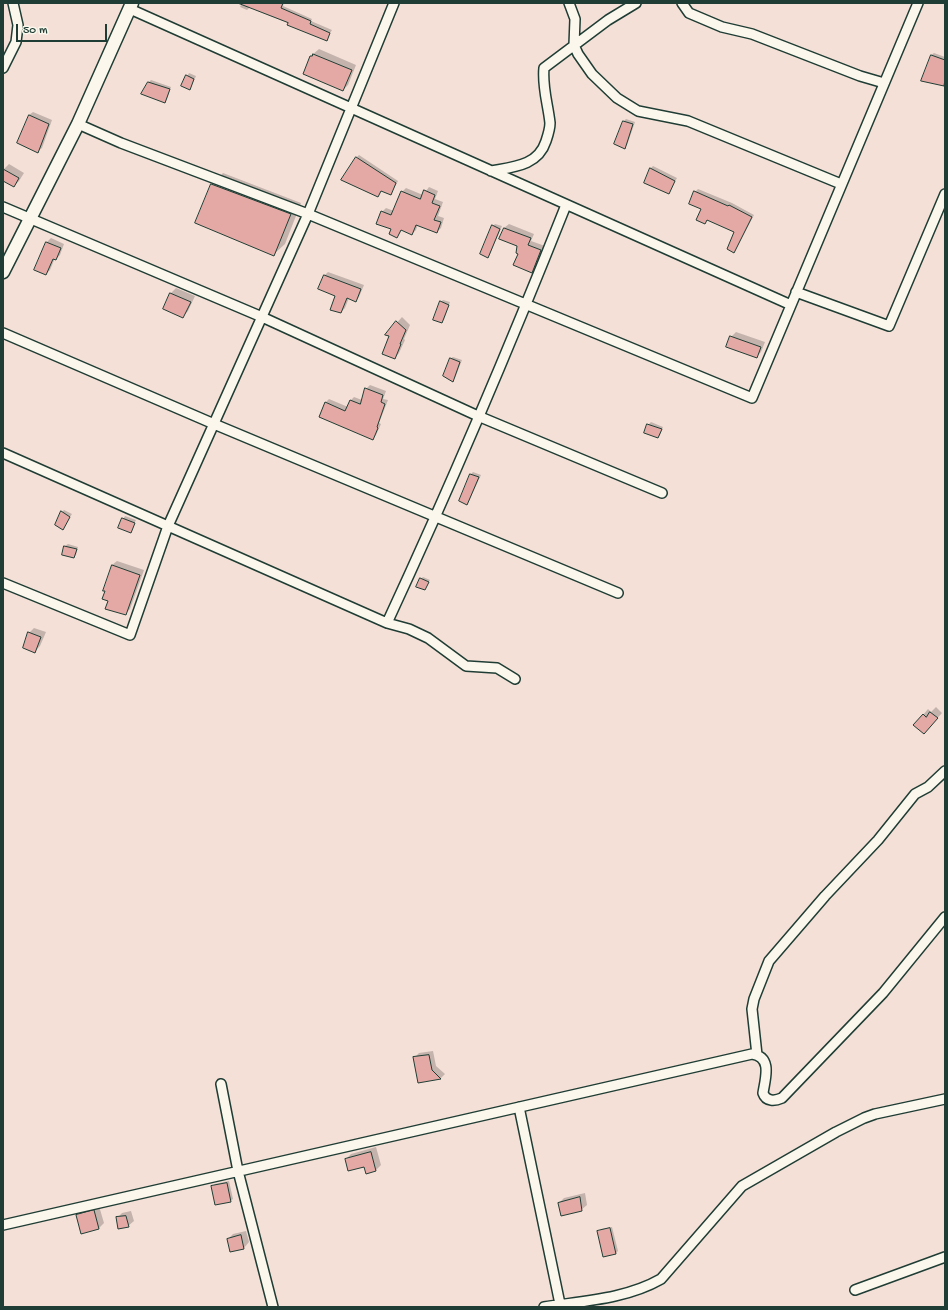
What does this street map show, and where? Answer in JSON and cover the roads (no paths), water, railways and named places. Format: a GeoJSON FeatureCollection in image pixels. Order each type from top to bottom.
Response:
{"type":"FeatureCollection","features":[{"type":"Feature","properties":{"kind":"street"},"geometry":{"type":"LineString","coordinates":[[3,68],[16,42],[18,25],[13,3]]}},
{"type":"Feature","properties":{"kind":"street"},"geometry":{"type":"LineString","coordinates":[[3,583],[130,635],[168,526],[308,214],[393,3]]}},
{"type":"Feature","properties":{"kind":"street"},"geometry":{"type":"LineString","coordinates":[[569,3],[575,19],[574,44],[578,54],[592,74],[617,98],[638,112],[688,121],[842,184]]}},
{"type":"Feature","properties":{"kind":"street"},"geometry":{"type":"LineString","coordinates":[[491,171],[516,167],[533,160],[544,150],[550,125],[543,80],[544,68],[574,44],[608,20],[636,3]]}},
{"type":"Feature","properties":{"kind":"street"},"geometry":{"type":"LineString","coordinates":[[682,3],[689,13],[722,27],[752,34],[860,76],[884,83]]}},
{"type":"Feature","properties":{"kind":"street"},"geometry":{"type":"LineString","coordinates":[[78,124],[120,143],[308,214],[526,306],[752,398],[918,3]]}},
{"type":"Feature","properties":{"kind":"street"},"geometry":{"type":"LineString","coordinates":[[3,272],[78,124],[131,6],[566,205],[791,305]]}},
{"type":"Feature","properties":{"kind":"street"},"geometry":{"type":"LineString","coordinates":[[796,292],[889,326],[945,194]]}},
{"type":"Feature","properties":{"kind":"street"},"geometry":{"type":"LineString","coordinates":[[388,623],[436,517],[526,306],[566,205]]}},
{"type":"Feature","properties":{"kind":"street"},"geometry":{"type":"LineString","coordinates":[[3,207],[262,317],[478,416],[662,493]]}},
{"type":"Feature","properties":{"kind":"street"},"geometry":{"type":"LineString","coordinates":[[3,333],[214,424],[618,593]]}},
{"type":"Feature","properties":{"kind":"street"},"geometry":{"type":"LineString","coordinates":[[3,453],[388,623],[409,629],[428,638],[466,666],[497,668],[515,679]]}},
{"type":"Feature","properties":{"kind":"street"},"geometry":{"type":"LineString","coordinates":[[757,1055],[752,1009],[754,999],[769,961],[825,896],[878,840],[915,794],[928,787],[945,771]]}},
{"type":"Feature","properties":{"kind":"street"},"geometry":{"type":"LineString","coordinates":[[3,1224],[752,1054],[762,1058],[766,1067],[763,1093],[764,1097],[766,1099],[776,1100],[782,1098],[883,993],[945,916]]}},
{"type":"Feature","properties":{"kind":"street"},"geometry":{"type":"LineString","coordinates":[[221,1084],[238,1171],[273,1307]]}},
{"type":"Feature","properties":{"kind":"street"},"geometry":{"type":"LineString","coordinates":[[544,1307],[626,1294],[661,1279],[742,1186],[836,1132],[864,1118],[875,1114],[945,1099]]}},
{"type":"Feature","properties":{"kind":"street"},"geometry":{"type":"LineString","coordinates":[[519,1107],[560,1304]]}},
{"type":"Feature","properties":{"kind":"street"},"geometry":{"type":"LineString","coordinates":[[855,1290],[945,1257]]}}]}
